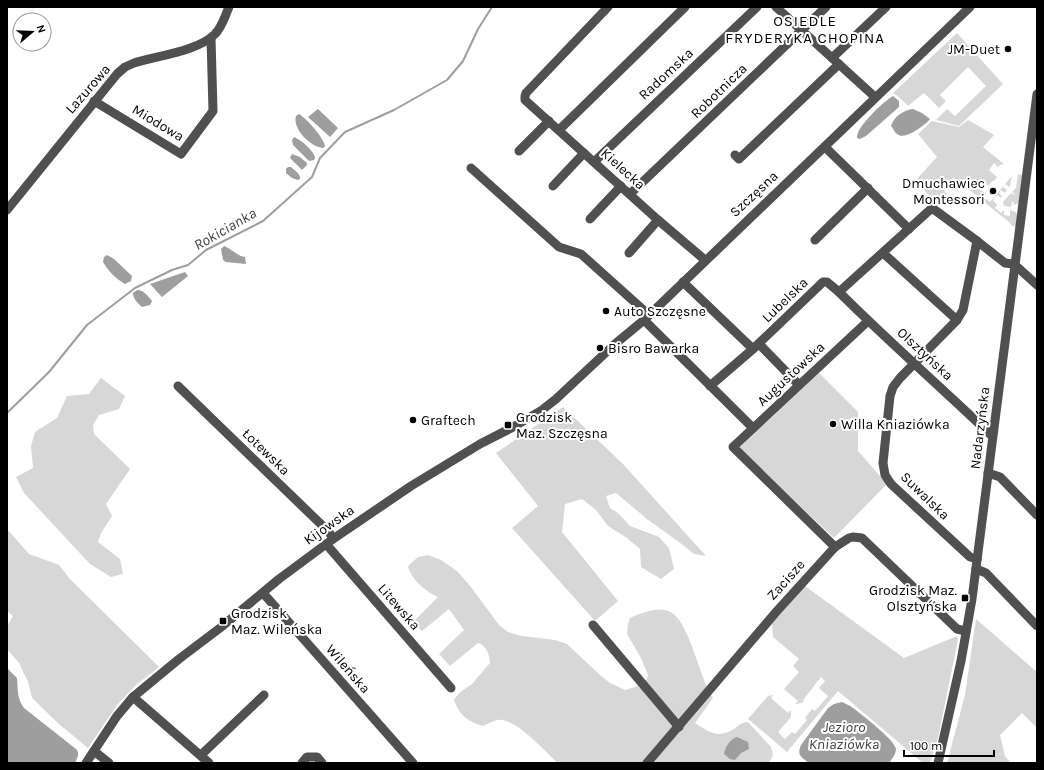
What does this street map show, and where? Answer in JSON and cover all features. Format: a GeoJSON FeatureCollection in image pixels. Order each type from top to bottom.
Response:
{"type":"FeatureCollection","features":[{"type":"Feature","properties":{"kind":"street","name":"Lazurowa"},"geometry":{"type":"LineString","coordinates":[[7,208],[117,74],[125,67],[143,60],[198,46],[211,38],[217,31],[229,7]]}},
{"type":"Feature","properties":{"kind":"street","name":"Kielecka"},"geometry":{"type":"LineString","coordinates":[[608,7],[526,92],[525,100],[658,220],[705,260]]}},
{"type":"Feature","properties":{"kind":"street"},"geometry":{"type":"LineString","coordinates":[[559,130],[685,7]]}},
{"type":"Feature","properties":{"kind":"street","name":"Radomska"},"geometry":{"type":"LineString","coordinates":[[594,162],[757,7]]}},
{"type":"Feature","properties":{"kind":"street"},"geometry":{"type":"LineString","coordinates":[[776,7],[875,98]]}},
{"type":"Feature","properties":{"kind":"street","name":"Robotnicza"},"geometry":{"type":"LineString","coordinates":[[630,194],[826,7]]}},
{"type":"Feature","properties":{"kind":"street"},"geometry":{"type":"LineString","coordinates":[[735,155],[739,159],[886,7]]}},
{"type":"Feature","properties":{"kind":"street","name":"Szczęsna"},"geometry":{"type":"LineString","coordinates":[[556,399],[615,344],[647,317],[970,7]]}},
{"type":"Feature","properties":{"kind":"street","name":"Miodowa"},"geometry":{"type":"LineString","coordinates":[[94,101],[181,154],[213,112],[211,38]]}},
{"type":"Feature","properties":{"kind":"street","name":"Nadarzyńska"},"geometry":{"type":"LineString","coordinates":[[938,763],[958,674],[977,564],[992,436],[1037,94]]}},
{"type":"Feature","properties":{"kind":"street"},"geometry":{"type":"LineString","coordinates":[[518,151],[549,121]]}},
{"type":"Feature","properties":{"kind":"street"},"geometry":{"type":"LineString","coordinates":[[825,147],[909,229]]}},
{"type":"Feature","properties":{"kind":"street"},"geometry":{"type":"LineString","coordinates":[[553,186],[584,153]]}},
{"type":"Feature","properties":{"kind":"street"},"geometry":{"type":"LineString","coordinates":[[471,168],[560,247],[581,254],[647,317],[710,386],[753,428]]}},
{"type":"Feature","properties":{"kind":"street"},"geometry":{"type":"LineString","coordinates":[[590,219],[621,186]]}},
{"type":"Feature","properties":{"kind":"street"},"geometry":{"type":"LineString","coordinates":[[815,240],[868,188]]}},
{"type":"Feature","properties":{"kind":"street"},"geometry":{"type":"LineString","coordinates":[[839,292],[932,208],[1004,263],[1014,264],[1037,285]]}},
{"type":"Feature","properties":{"kind":"street"},"geometry":{"type":"LineString","coordinates":[[629,253],[658,220]]}},
{"type":"Feature","properties":{"kind":"street","name":"Suwalska"},"geometry":{"type":"LineString","coordinates":[[977,241],[964,310],[957,320],[896,382],[892,391],[883,457],[883,469],[891,484],[970,557],[977,564],[980,570],[986,573],[1037,626]]}},
{"type":"Feature","properties":{"kind":"street"},"geometry":{"type":"LineString","coordinates":[[883,253],[957,320]]}},
{"type":"Feature","properties":{"kind":"street"},"geometry":{"type":"LineString","coordinates":[[683,282],[799,385]]}},
{"type":"Feature","properties":{"kind":"street","name":"Lubelska"},"geometry":{"type":"LineString","coordinates":[[710,386],[756,347],[823,282],[827,282],[839,292]]}},
{"type":"Feature","properties":{"kind":"street","name":"Olsztyńska"},"geometry":{"type":"LineString","coordinates":[[839,292],[868,321],[992,436]]}},
{"type":"Feature","properties":{"kind":"street","name":"Augustowska"},"geometry":{"type":"LineString","coordinates":[[835,547],[733,447],[868,321]]}},
{"type":"Feature","properties":{"kind":"street","name":"Łotewska"},"geometry":{"type":"LineString","coordinates":[[178,386],[329,532],[333,538]]}},
{"type":"Feature","properties":{"kind":"street","name":"Kijowska"},"geometry":{"type":"LineString","coordinates":[[86,763],[117,716],[133,697],[279,579],[333,538],[411,486],[479,445],[515,426],[556,399]]}},
{"type":"Feature","properties":{"kind":"street"},"geometry":{"type":"LineString","coordinates":[[988,473],[1000,478],[1037,515]]}},
{"type":"Feature","properties":{"kind":"street","name":"Zacisze"},"geometry":{"type":"LineString","coordinates":[[649,762],[777,611],[835,547],[853,536],[862,538],[957,629],[966,632]]}},
{"type":"Feature","properties":{"kind":"street","name":"Litewska"},"geometry":{"type":"LineString","coordinates":[[326,544],[451,688]]}},
{"type":"Feature","properties":{"kind":"street","name":"Wileńska"},"geometry":{"type":"LineString","coordinates":[[263,592],[413,763]]}},
{"type":"Feature","properties":{"kind":"street"},"geometry":{"type":"LineString","coordinates":[[593,625],[679,727]]}},
{"type":"Feature","properties":{"kind":"street"},"geometry":{"type":"LineString","coordinates":[[201,756],[264,695]]}},
{"type":"Feature","properties":{"kind":"street"},"geometry":{"type":"LineString","coordinates":[[133,697],[209,763]]}},
{"type":"Feature","properties":{"kind":"street"},"geometry":{"type":"LineString","coordinates":[[94,751],[109,763]]}},
{"type":"Feature","properties":{"kind":"street"},"geometry":{"type":"LineString","coordinates":[[302,763],[307,757],[317,757],[322,763]]}},
{"type":"Feature","properties":{"kind":"shaded area"},"geometry":{"type":"Polygon","coordinates":[[[957,33],[1003,84],[959,126],[936,120],[947,109],[955,116],[986,86],[968,67],[940,95],[946,101],[939,108],[924,93],[908,106],[893,93],[957,33]]]}},
{"type":"Feature","properties":{"kind":"shaded area"},"geometry":{"type":"Polygon","coordinates":[[[968,120],[994,135],[983,147],[1004,164],[998,167],[994,163],[989,170],[997,177],[989,186],[981,180],[975,186],[986,194],[984,197],[990,202],[1012,176],[1010,186],[1009,187],[1006,184],[1003,187],[1007,190],[1005,193],[1001,190],[999,193],[1002,196],[1001,198],[997,195],[993,200],[997,205],[995,208],[1001,213],[1004,210],[1004,215],[1010,216],[1010,210],[1016,212],[1016,227],[1012,226],[1009,222],[953,178],[942,188],[947,194],[937,204],[915,181],[937,157],[918,134],[932,121],[959,127],[968,120]]]}},
{"type":"Feature","properties":{"kind":"shaded area"},"geometry":{"type":"Polygon","coordinates":[[[1018,174],[1023,175],[1019,203],[1013,205],[1014,202],[1012,202],[1011,207],[1004,206],[1003,202],[1011,193],[1015,195],[1012,192],[1016,188],[1018,174]]]}},
{"type":"Feature","properties":{"kind":"shaded area"},"geometry":{"type":"Polygon","coordinates":[[[819,373],[858,412],[858,451],[887,484],[834,538],[739,448],[819,373]]]}},
{"type":"Feature","properties":{"kind":"shaded area"},"geometry":{"type":"Polygon","coordinates":[[[101,378],[125,396],[119,409],[99,415],[93,425],[94,434],[130,469],[106,504],[112,516],[101,533],[98,542],[120,559],[123,574],[111,577],[90,564],[24,493],[16,477],[33,468],[31,446],[35,432],[57,418],[67,396],[89,394],[101,378]]]}},
{"type":"Feature","properties":{"kind":"shaded area"},"geometry":{"type":"Polygon","coordinates":[[[563,407],[623,464],[706,556],[694,554],[647,519],[616,493],[606,496],[610,508],[618,513],[630,526],[659,537],[669,548],[674,569],[661,579],[641,567],[640,549],[627,538],[608,526],[596,510],[582,499],[565,504],[562,532],[618,601],[595,621],[512,528],[538,506],[496,453],[563,407]]]}},
{"type":"Feature","properties":{"kind":"shaded area"},"geometry":{"type":"Polygon","coordinates":[[[7,529],[29,554],[59,565],[70,579],[159,667],[136,685],[117,705],[88,748],[59,724],[32,698],[28,682],[19,663],[7,649],[7,626],[13,616],[7,611],[7,529]]]}},
{"type":"Feature","properties":{"kind":"shaded area"},"geometry":{"type":"Polygon","coordinates":[[[428,555],[441,560],[457,571],[471,587],[499,625],[508,632],[522,636],[555,640],[567,644],[610,683],[625,690],[645,684],[648,675],[641,658],[627,634],[630,618],[645,612],[657,610],[672,613],[684,628],[708,690],[713,698],[695,723],[714,733],[723,734],[742,723],[748,722],[771,747],[773,755],[769,763],[558,763],[521,729],[505,720],[497,720],[483,726],[469,720],[461,714],[454,700],[459,693],[472,684],[490,663],[489,656],[484,646],[478,643],[450,666],[439,654],[464,630],[449,609],[422,631],[413,622],[438,597],[429,592],[412,576],[408,566],[418,557],[428,555]]]}},
{"type":"Feature","properties":{"kind":"shaded area"},"geometry":{"type":"Polygon","coordinates":[[[805,586],[904,658],[957,636],[958,640],[938,738],[930,763],[923,763],[838,691],[787,752],[748,719],[768,696],[773,695],[771,698],[788,713],[791,710],[791,717],[778,732],[785,739],[792,732],[795,734],[807,720],[805,718],[812,709],[815,711],[828,696],[819,688],[825,681],[821,677],[803,700],[804,701],[802,703],[795,704],[798,701],[784,689],[799,672],[793,666],[799,659],[773,637],[772,624],[805,586]]]}},
{"type":"Feature","properties":{"kind":"shaded area"},"geometry":{"type":"Polygon","coordinates":[[[976,619],[1037,672],[1037,728],[1022,713],[1000,735],[1005,756],[1011,763],[947,763],[965,695],[976,619]]]}},
{"type":"Feature","properties":{"kind":"water"},"geometry":{"type":"Polygon","coordinates":[[[893,96],[899,101],[899,107],[866,136],[860,139],[857,138],[865,122],[883,103],[893,96]]]}},
{"type":"Feature","properties":{"kind":"water"},"geometry":{"type":"Polygon","coordinates":[[[318,109],[338,128],[330,137],[308,117],[318,109]]]}},
{"type":"Feature","properties":{"kind":"water"},"geometry":{"type":"Polygon","coordinates":[[[913,109],[930,119],[910,134],[901,136],[897,134],[891,126],[892,122],[903,112],[913,109]]]}},
{"type":"Feature","properties":{"kind":"water"},"geometry":{"type":"Polygon","coordinates":[[[299,114],[318,133],[324,142],[325,146],[323,148],[318,147],[308,141],[299,131],[295,121],[296,116],[299,114]]]}},
{"type":"Feature","properties":{"kind":"water"},"geometry":{"type":"Polygon","coordinates":[[[294,137],[310,149],[314,155],[314,160],[309,161],[293,145],[292,140],[294,137]]]}},
{"type":"Feature","properties":{"kind":"water"},"geometry":{"type":"Polygon","coordinates":[[[292,154],[300,157],[307,163],[302,170],[290,158],[292,154]]]}},
{"type":"Feature","properties":{"kind":"water"},"geometry":{"type":"Polygon","coordinates":[[[291,167],[297,172],[300,179],[298,180],[292,178],[286,173],[286,169],[291,167]]]}},
{"type":"Feature","properties":{"kind":"water"},"geometry":{"type":"Polygon","coordinates":[[[224,246],[245,257],[246,264],[226,262],[223,260],[221,249],[224,246]]]}},
{"type":"Feature","properties":{"kind":"water"},"geometry":{"type":"Polygon","coordinates":[[[107,255],[114,259],[132,276],[131,281],[125,284],[110,272],[103,262],[104,257],[107,255]]]}},
{"type":"Feature","properties":{"kind":"water"},"geometry":{"type":"Polygon","coordinates":[[[185,272],[188,276],[162,297],[150,284],[185,272]]]}},
{"type":"Feature","properties":{"kind":"water"},"geometry":{"type":"Polygon","coordinates":[[[137,290],[144,292],[149,297],[152,301],[150,305],[142,307],[137,302],[133,293],[137,290]]]}},
{"type":"Feature","properties":{"kind":"water"},"geometry":{"type":"Polygon","coordinates":[[[7,668],[17,678],[19,698],[24,708],[76,749],[78,756],[75,763],[7,762],[7,668]]]}},
{"type":"Feature","properties":{"kind":"water","name":"Jezioro Kniaziówka"},"geometry":{"type":"Polygon","coordinates":[[[842,702],[852,707],[890,739],[896,749],[894,756],[889,763],[809,763],[801,757],[799,751],[801,745],[828,708],[834,704],[842,702]]]}},
{"type":"Feature","properties":{"kind":"water"},"geometry":{"type":"Polygon","coordinates":[[[737,737],[748,742],[749,749],[741,753],[735,760],[730,759],[724,754],[730,741],[737,737]]]}},
{"type":"Feature","properties":{"kind":"waterway","name":"Rokicianka"},"geometry":{"type":"LineString","coordinates":[[7,413],[49,372],[87,325],[135,288],[172,270],[188,265],[206,250],[263,221],[312,177],[320,158],[345,132],[394,110],[447,80],[463,61],[478,29],[492,7]]}},
{"type":"Feature","properties":{"kind":"place","name":"JM-Duet"},"geometry":{"type":"Point","coordinates":[1008,49]}},
{"type":"Feature","properties":{"kind":"place","name":"Dmuchawiec Montessori"},"geometry":{"type":"Point","coordinates":[993,191]}},
{"type":"Feature","properties":{"kind":"place","name":"Auto Szczęsne"},"geometry":{"type":"Point","coordinates":[606,311]}},
{"type":"Feature","properties":{"kind":"place","name":"Bisro Bawarka"},"geometry":{"type":"Point","coordinates":[600,348]}},
{"type":"Feature","properties":{"kind":"place","name":"Graftech"},"geometry":{"type":"Point","coordinates":[413,420]}},
{"type":"Feature","properties":{"kind":"place","name":"Willa Kniaziówka"},"geometry":{"type":"Point","coordinates":[833,424]}},
{"type":"Feature","properties":{"kind":"place","name":"Grodzisk Maz. Szczęsna"},"geometry":{"type":"Point","coordinates":[508,425]}},
{"type":"Feature","properties":{"kind":"place","name":"Grodzisk Maz. Olsztyńska"},"geometry":{"type":"Point","coordinates":[965,598]}},
{"type":"Feature","properties":{"kind":"place","name":"Grodzisk Maz. Wileńska"},"geometry":{"type":"Point","coordinates":[223,621]}},
{"type":"Feature","properties":{"kind":"district","name":"OSIEDLE FRYDERYKA CHOPINA"},"geometry":{"type":"Point","coordinates":[805,30]}}]}
